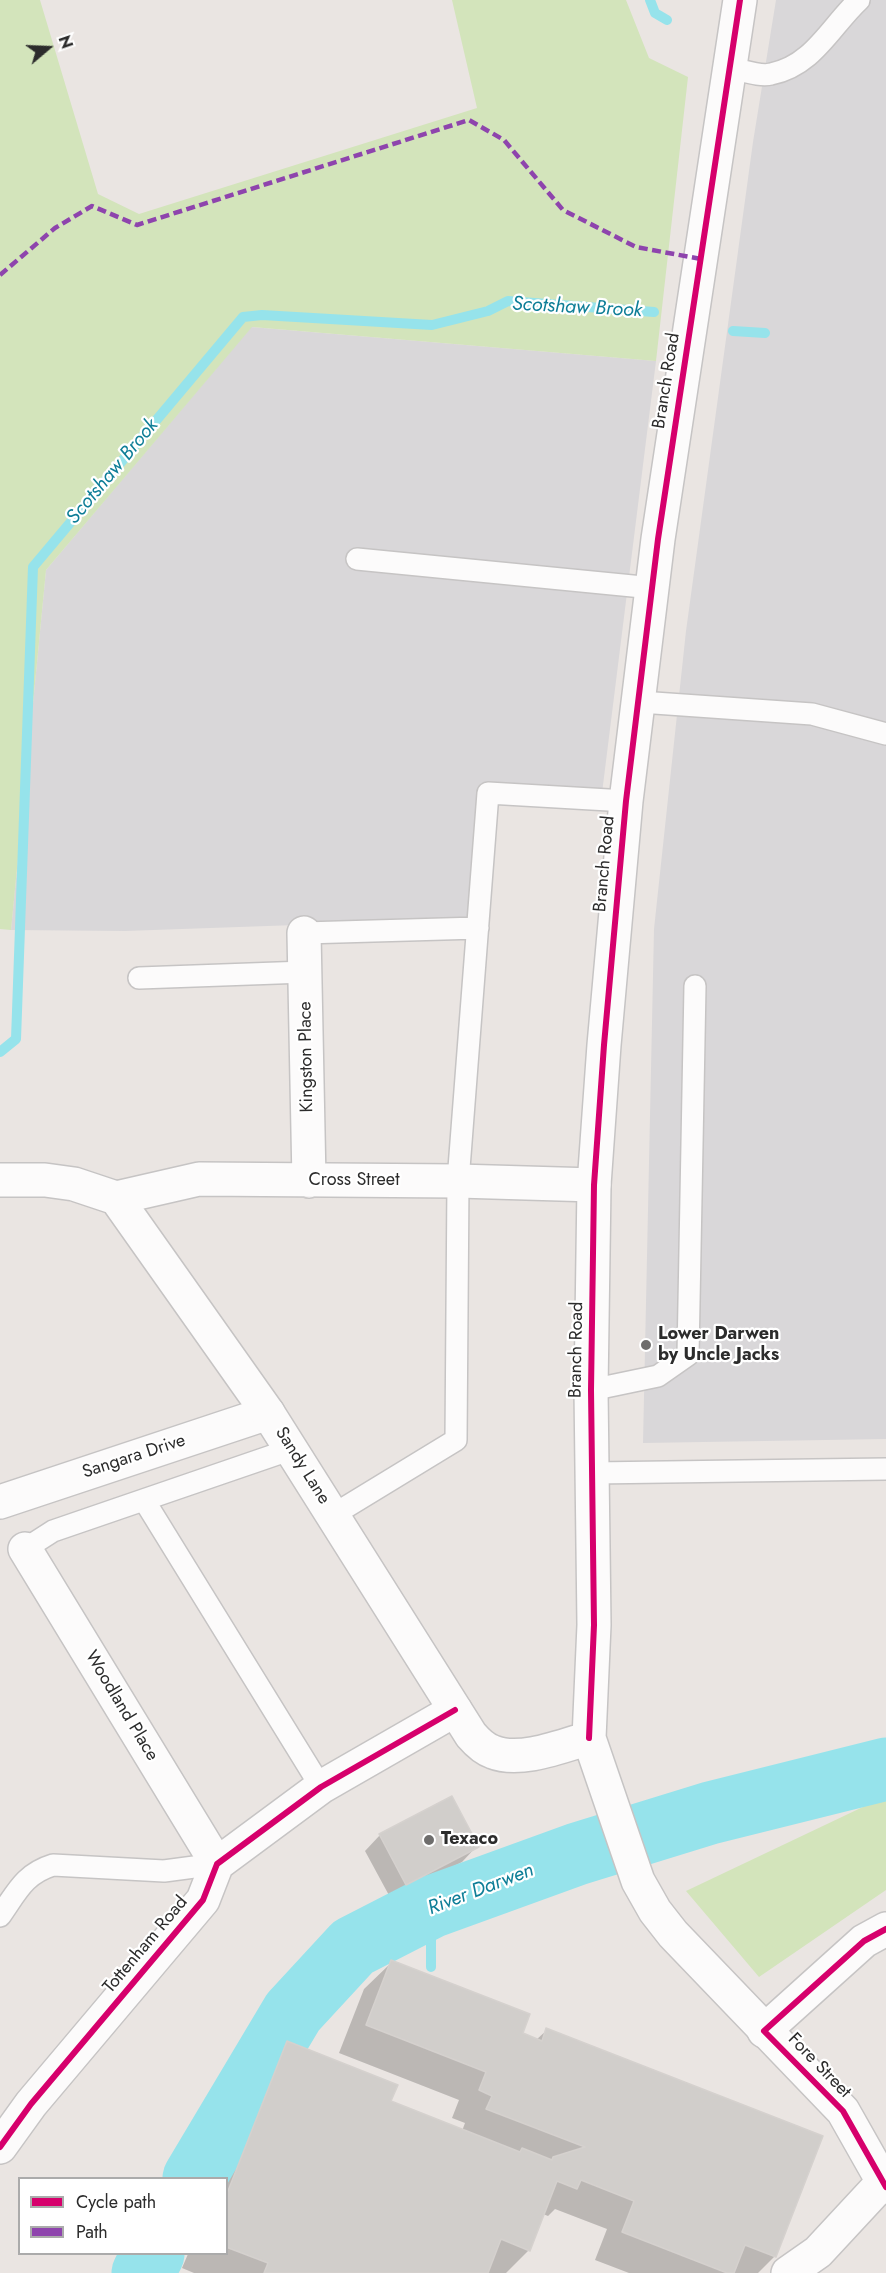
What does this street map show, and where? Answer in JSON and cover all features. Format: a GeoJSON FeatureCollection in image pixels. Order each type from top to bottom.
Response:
{"type":"FeatureCollection","features":[{"type":"Feature","properties":{"kind":"street","name":"Branch Road"},"geometry":{"type":"LineString","coordinates":[[590,1738],[594,1625],[591,1390],[594,1185],[604,1045],[626,801],[640,702],[658,539],[740,0]]}},
{"type":"Feature","properties":{"kind":"street","name":"Kingston Place"},"geometry":{"type":"LineString","coordinates":[[304,933],[309,1181]]}},
{"type":"Feature","properties":{"kind":"street","name":"Cross Street"},"geometry":{"type":"LineString","coordinates":[[116,1198],[199,1179],[458,1180],[594,1185]]}},
{"type":"Feature","properties":{"kind":"street"},"geometry":{"type":"LineString","coordinates":[[0,1180],[45,1180],[74,1184],[116,1198]]}},
{"type":"Feature","properties":{"kind":"street","name":"Sandy Lane"},"geometry":{"type":"LineString","coordinates":[[116,1198],[292,1449],[471,1735],[481,1746],[503,1756],[549,1750],[590,1738]]}},
{"type":"Feature","properties":{"kind":"street","name":"Sangara Drive"},"geometry":{"type":"LineString","coordinates":[[0,1502],[268,1413]]}},
{"type":"Feature","properties":{"kind":"street","name":"Woodland Place"},"geometry":{"type":"LineString","coordinates":[[25,1549],[217,1864]]}},
{"type":"Feature","properties":{"kind":"street"},"geometry":{"type":"LineString","coordinates":[[217,1864],[321,1787],[455,1710]]}},
{"type":"Feature","properties":{"kind":"street","name":"Fore Street"},"geometry":{"type":"LineString","coordinates":[[590,1738],[633,1870],[655,1911],[673,1934],[764,2031],[843,2111],[884,2184]]}},
{"type":"Feature","properties":{"kind":"street","name":"Tottenham Road"},"geometry":{"type":"LineString","coordinates":[[0,2147],[31,2104],[203,1900],[217,1864]]}},
{"type":"Feature","properties":{"kind":"street"},"geometry":{"type":"LineString","coordinates":[[764,2031],[864,1941],[886,1929]]}},
{"type":"Feature","properties":{"kind":"street"},"geometry":{"type":"LineString","coordinates":[[788,2273],[818,2252],[884,2184]]}},
{"type":"Feature","properties":{"kind":"lane"},"geometry":{"type":"LineString","coordinates":[[730,68],[770,75],[801,62],[827,38],[843,15],[859,0]]}},
{"type":"Feature","properties":{"kind":"lane"},"geometry":{"type":"LineString","coordinates":[[357,559],[653,588]]}},
{"type":"Feature","properties":{"kind":"lane"},"geometry":{"type":"LineString","coordinates":[[640,702],[812,714],[886,734]]}},
{"type":"Feature","properties":{"kind":"lane"},"geometry":{"type":"LineString","coordinates":[[333,1515],[456,1440],[458,1180],[488,793],[626,801]]}},
{"type":"Feature","properties":{"kind":"lane"},"geometry":{"type":"LineString","coordinates":[[304,933],[478,928]]}},
{"type":"Feature","properties":{"kind":"lane"},"geometry":{"type":"LineString","coordinates":[[139,978],[305,972]]}},
{"type":"Feature","properties":{"kind":"lane"},"geometry":{"type":"LineString","coordinates":[[591,1390],[658,1376],[688,1355],[695,986]]}},
{"type":"Feature","properties":{"kind":"lane"},"geometry":{"type":"LineString","coordinates":[[25,1549],[53,1531],[292,1449]]}},
{"type":"Feature","properties":{"kind":"lane"},"geometry":{"type":"LineString","coordinates":[[593,1473],[886,1469]]}},
{"type":"Feature","properties":{"kind":"lane"},"geometry":{"type":"LineString","coordinates":[[144,1500],[321,1787]]}},
{"type":"Feature","properties":{"kind":"lane"},"geometry":{"type":"LineString","coordinates":[[0,1916],[27,1878],[38,1869],[53,1865],[164,1871],[217,1864]]}},
{"type":"Feature","properties":{"kind":"shaded area"},"geometry":{"type":"Polygon","coordinates":[[[776,0],[886,0],[886,1439],[643,1443],[654,929],[686,631],[753,142],[776,0]]]}},
{"type":"Feature","properties":{"kind":"shaded area"},"geometry":{"type":"Polygon","coordinates":[[[251,327],[656,361],[602,793],[481,783],[467,919],[125,931],[11,930],[46,570],[251,327]]]}},
{"type":"Feature","properties":{"kind":"green space"},"geometry":{"type":"Polygon","coordinates":[[[0,0],[40,0],[98,194],[139,214],[477,108],[452,0],[626,0],[649,58],[688,77],[656,361],[252,327],[46,570],[11,930],[0,929],[0,0]]]}},
{"type":"Feature","properties":{"kind":"green space"},"geometry":{"type":"Polygon","coordinates":[[[886,1796],[886,1890],[759,1977],[686,1891],[886,1796]]]}},
{"type":"Feature","properties":{"kind":"building","name":"Texaco"},"geometry":{"type":"Polygon","coordinates":[[[452,1796],[479,1847],[406,1885],[379,1834],[452,1796]]]}},
{"type":"Feature","properties":{"kind":"building"},"geometry":{"type":"Polygon","coordinates":[[[391,1960],[530,2014],[523,2033],[542,2041],[546,2028],[823,2136],[776,2257],[745,2245],[734,2273],[727,2273],[622,2232],[634,2201],[581,2180],[577,2189],[557,2181],[530,2251],[501,2239],[488,2273],[264,2273],[268,2263],[228,2248],[228,2191],[287,2041],[398,2085],[391,2101],[520,2152],[522,2148],[552,2160],[553,2157],[585,2147],[486,2109],[492,2096],[479,2090],[486,2072],[366,2025],[391,1960]]]}},
{"type":"Feature","properties":{"kind":"waterway"},"geometry":{"type":"LineString","coordinates":[[650,0],[655,13],[667,20]]}},
{"type":"Feature","properties":{"kind":"waterway","name":"Scotshaw Brook"},"geometry":{"type":"LineString","coordinates":[[0,1052],[16,1039],[33,567],[243,317],[262,315],[432,325],[488,311],[508,301],[654,312]]}},
{"type":"Feature","properties":{"kind":"waterway","name":"Scotshaw Brook"},"geometry":{"type":"LineString","coordinates":[[733,331],[765,333]]}},
{"type":"Feature","properties":{"kind":"waterway","name":"River Darwen"},"geometry":{"type":"LineString","coordinates":[[195,2177],[293,2012],[353,1947],[431,1907],[577,1854],[710,1813],[886,1769]]}},
{"type":"Feature","properties":{"kind":"waterway"},"geometry":{"type":"LineString","coordinates":[[431,1907],[431,1967]]}},
{"type":"Feature","properties":{"kind":"waterway","name":"River Darwen"},"geometry":{"type":"LineString","coordinates":[[143,2273],[152,2255]]}},
{"type":"Feature","properties":{"kind":"marked path"},"geometry":{"type":"LineString","coordinates":[[0,275],[55,228],[92,206],[137,225],[469,120],[504,140],[563,210],[636,247],[701,259]]}},
{"type":"Feature","properties":{"kind":"cycle path"},"geometry":{"type":"LineString","coordinates":[[589,1738],[594,1625],[591,1390],[594,1185],[604,1045],[626,801],[658,539],[740,0]]}},
{"type":"Feature","properties":{"kind":"cycle path"},"geometry":{"type":"LineString","coordinates":[[0,2147],[31,2104],[203,1900],[217,1864],[321,1787],[455,1710]]}},
{"type":"Feature","properties":{"kind":"cycle path"},"geometry":{"type":"LineString","coordinates":[[886,1929],[864,1941],[764,2031],[843,2111],[886,2187]]}},
{"type":"Feature","properties":{"kind":"place","name":"Lower Darwen by Uncle Jacks"},"geometry":{"type":"Point","coordinates":[646,1345]}},
{"type":"Feature","properties":{"kind":"place","name":"Texaco"},"geometry":{"type":"Point","coordinates":[429,1840]}}]}
